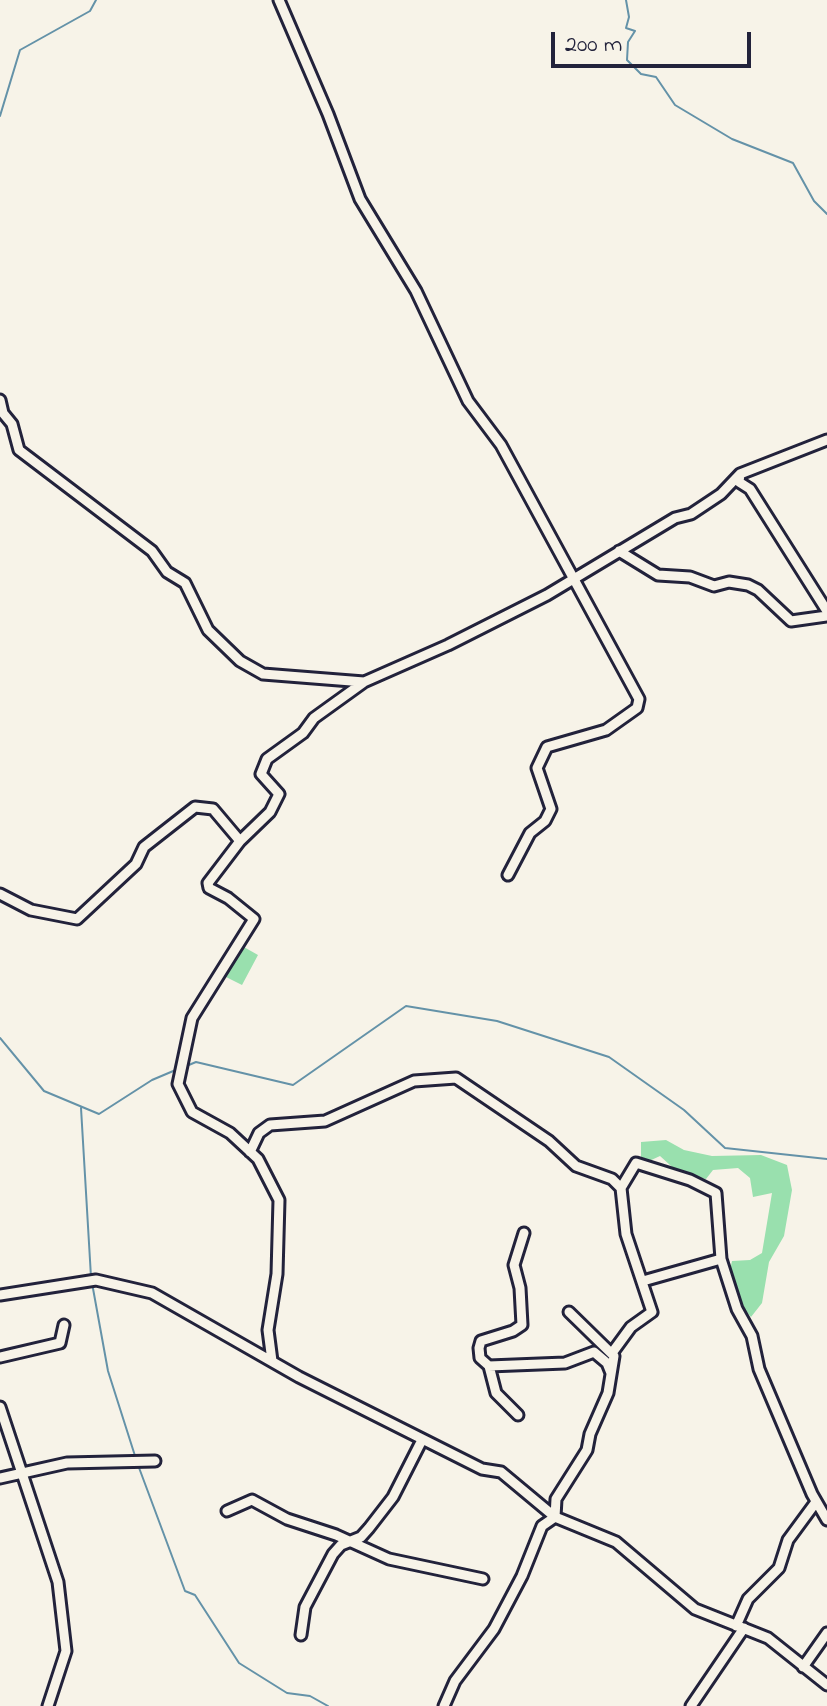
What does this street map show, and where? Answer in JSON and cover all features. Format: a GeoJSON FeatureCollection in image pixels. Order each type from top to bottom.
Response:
{"type":"FeatureCollection","features":[{"type":"Feature","properties":{"kind":"street"},"geometry":{"type":"LineString","coordinates":[[279,0],[328,114],[360,199],[416,291],[468,401],[488,422],[636,689],[637,708],[606,730],[547,747],[537,768],[551,809],[545,821],[530,833],[508,875]]}},
{"type":"Feature","properties":{"kind":"street"},"geometry":{"type":"LineString","coordinates":[[0,400],[3,413],[12,424],[19,450],[152,551],[167,572],[185,583],[208,630],[240,661],[263,674],[364,682]]}},
{"type":"Feature","properties":{"kind":"street"},"geometry":{"type":"LineString","coordinates":[[272,1361],[268,1330],[277,1274],[279,1200],[258,1159],[230,1133],[192,1112],[178,1084],[192,1018],[254,919],[228,898],[209,888],[208,883],[240,841],[270,812],[279,794],[261,774],[267,759],[303,733],[314,718],[364,682],[448,645],[547,595],[675,518],[691,514],[721,494],[740,474],[827,440]]}},
{"type":"Feature","properties":{"kind":"street"},"geometry":{"type":"LineString","coordinates":[[619,551],[658,575],[690,577],[714,586],[729,582],[748,585],[758,590],[791,621],[827,613],[750,489],[739,482],[740,474]]}},
{"type":"Feature","properties":{"kind":"street"},"geometry":{"type":"LineString","coordinates":[[0,894],[31,910],[77,919],[136,864],[144,847],[195,807],[213,809],[240,841]]}},
{"type":"Feature","properties":{"kind":"street"},"geometry":{"type":"LineString","coordinates":[[250,1152],[259,1133],[270,1125],[325,1121],[353,1105],[414,1081],[456,1078],[549,1141],[576,1166],[612,1179],[621,1188]]}},
{"type":"Feature","properties":{"kind":"street"},"geometry":{"type":"LineString","coordinates":[[555,1517],[556,1499],[587,1450],[612,1376],[612,1353],[631,1327],[652,1312],[626,1234],[621,1188],[636,1163],[690,1180],[716,1193],[721,1259],[737,1309],[752,1336],[759,1369],[816,1502],[827,1520]]}},
{"type":"Feature","properties":{"kind":"street"},"geometry":{"type":"LineString","coordinates":[[518,1415],[496,1393],[489,1366],[480,1358],[481,1341],[522,1325],[520,1288],[514,1265],[524,1233]]}},
{"type":"Feature","properties":{"kind":"street"},"geometry":{"type":"LineString","coordinates":[[643,1281],[721,1259]]}},
{"type":"Feature","properties":{"kind":"street"},"geometry":{"type":"LineString","coordinates":[[0,1295],[90,1280],[152,1293],[422,1440],[482,1469],[501,1472],[555,1517],[616,1542],[695,1609],[768,1638],[827,1685]]}},
{"type":"Feature","properties":{"kind":"street"},"geometry":{"type":"LineString","coordinates":[[569,1312],[612,1353]]}},
{"type":"Feature","properties":{"kind":"street"},"geometry":{"type":"LineString","coordinates":[[0,1357],[60,1343],[64,1325]]}},
{"type":"Feature","properties":{"kind":"street"},"geometry":{"type":"LineString","coordinates":[[489,1366],[565,1363],[594,1352],[607,1363],[612,1376]]}},
{"type":"Feature","properties":{"kind":"street"},"geometry":{"type":"LineString","coordinates":[[0,1407],[20,1474],[51,1558],[62,1607],[66,1651],[48,1706]]}},
{"type":"Feature","properties":{"kind":"street"},"geometry":{"type":"LineString","coordinates":[[301,1635],[305,1607],[333,1554],[341,1545],[361,1537],[393,1497],[422,1440]]}},
{"type":"Feature","properties":{"kind":"street"},"geometry":{"type":"LineString","coordinates":[[0,1478],[67,1463],[155,1461]]}},
{"type":"Feature","properties":{"kind":"street"},"geometry":{"type":"LineString","coordinates":[[227,1511],[252,1500],[287,1519],[336,1535],[389,1559],[483,1579]]}},
{"type":"Feature","properties":{"kind":"street"},"geometry":{"type":"LineString","coordinates":[[691,1706],[740,1627],[748,1599],[779,1568],[788,1540],[816,1502]]}},
{"type":"Feature","properties":{"kind":"street"},"geometry":{"type":"LineString","coordinates":[[444,1706],[455,1681],[495,1627],[522,1576],[542,1526],[555,1517]]}},
{"type":"Feature","properties":{"kind":"street"},"geometry":{"type":"LineString","coordinates":[[803,1667],[827,1633]]}},
{"type":"Feature","properties":{"kind":"green space"},"geometry":{"type":"Polygon","coordinates":[[[235,942],[258,955],[242,985],[216,972],[235,942]]]}},
{"type":"Feature","properties":{"kind":"green space"},"geometry":{"type":"Polygon","coordinates":[[[666,1140],[684,1150],[712,1156],[761,1155],[787,1165],[792,1190],[784,1236],[769,1262],[762,1303],[751,1317],[737,1300],[729,1275],[732,1261],[750,1260],[762,1253],[772,1193],[753,1197],[750,1178],[738,1168],[713,1170],[706,1179],[681,1175],[660,1156],[647,1162],[641,1158],[641,1142],[666,1140]]]}},
{"type":"Feature","properties":{"kind":"waterway"},"geometry":{"type":"LineString","coordinates":[[0,116],[20,50],[90,11],[96,0]]}},
{"type":"Feature","properties":{"kind":"waterway"},"geometry":{"type":"LineString","coordinates":[[626,0],[629,17],[626,28],[635,31],[628,42],[627,60],[641,74],[656,77],[675,105],[732,139],[793,163],[814,201],[827,214]]}},
{"type":"Feature","properties":{"kind":"waterway"},"geometry":{"type":"LineString","coordinates":[[184,1067],[196,1062],[293,1085],[406,1006],[497,1021],[609,1057],[684,1110],[725,1148],[827,1159]]}},
{"type":"Feature","properties":{"kind":"waterway"},"geometry":{"type":"LineString","coordinates":[[0,1038],[44,1091],[99,1114],[152,1080],[178,1069]]}},
{"type":"Feature","properties":{"kind":"waterway"},"geometry":{"type":"LineString","coordinates":[[81,1108],[91,1277]]}},
{"type":"Feature","properties":{"kind":"waterway"},"geometry":{"type":"LineString","coordinates":[[92,1283],[108,1371],[136,1459]]}},
{"type":"Feature","properties":{"kind":"waterway"},"geometry":{"type":"LineString","coordinates":[[138,1465],[185,1591],[195,1595],[239,1663],[287,1693],[310,1696],[328,1706]]}}]}
